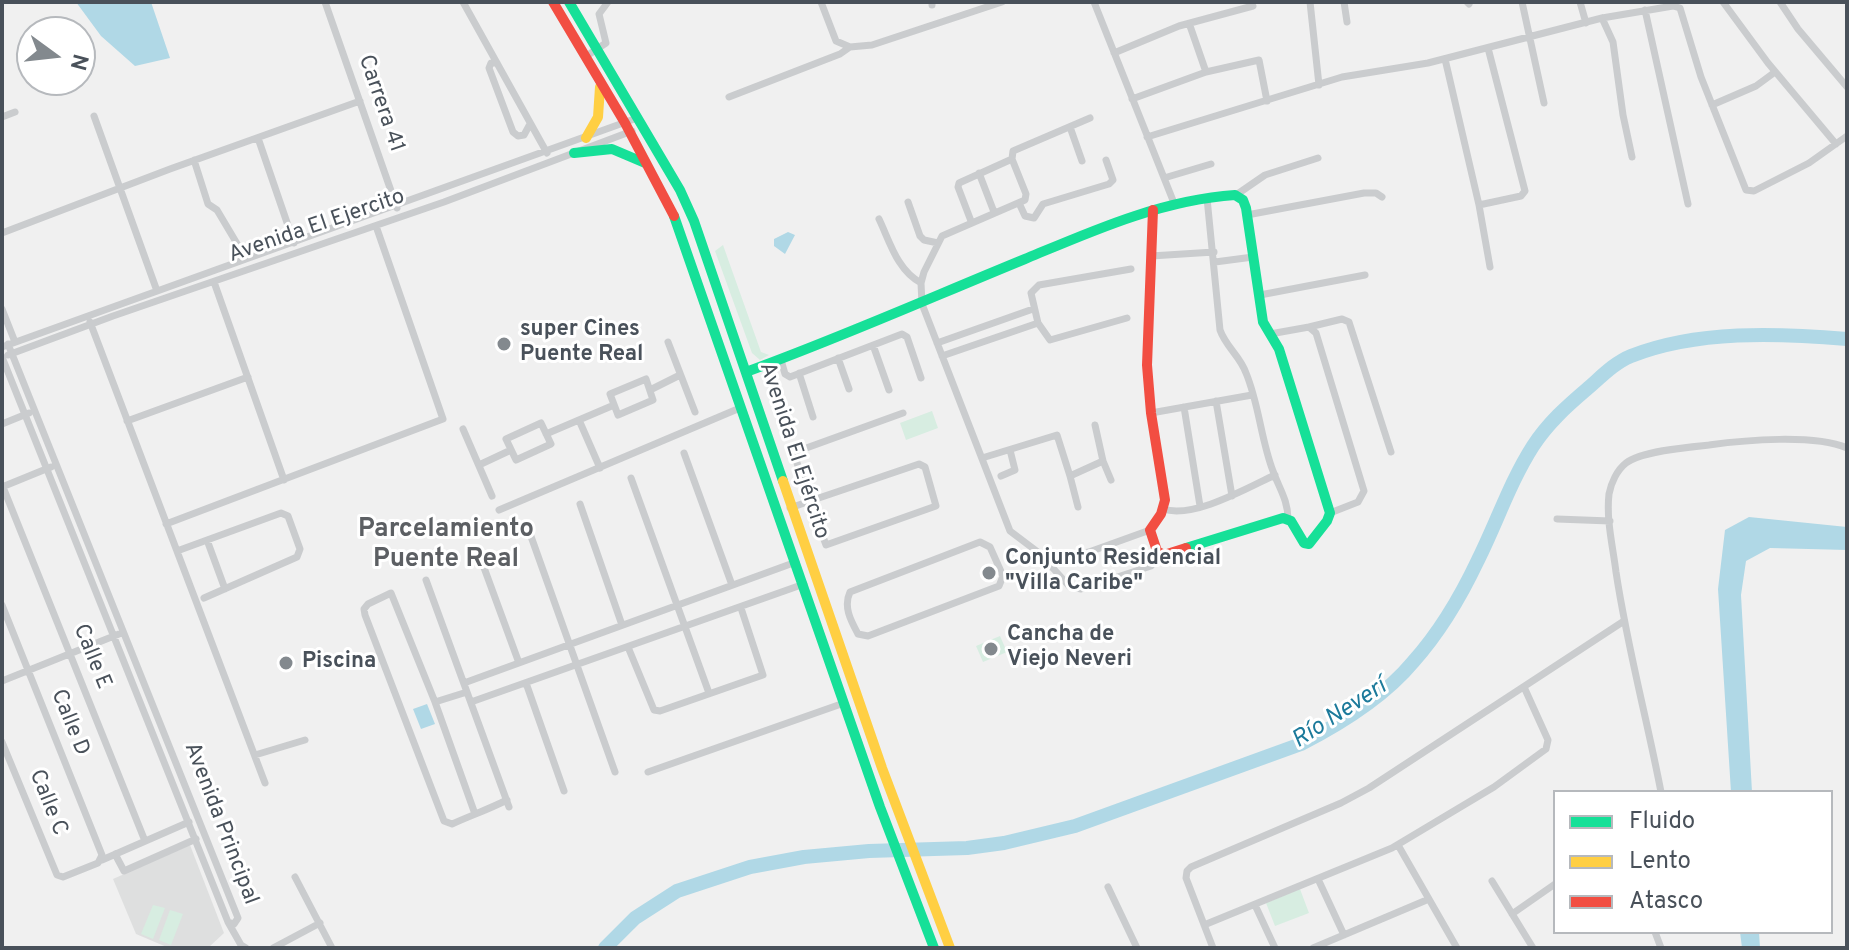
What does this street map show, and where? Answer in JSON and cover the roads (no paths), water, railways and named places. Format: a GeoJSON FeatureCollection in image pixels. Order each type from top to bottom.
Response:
{"type":"FeatureCollection","features":[{"type":"Feature","properties":{"kind":"street","name":"Carrera 41"},"geometry":{"type":"LineString","coordinates":[[325,2],[400,217]]}},
{"type":"Feature","properties":{"kind":"street"},"geometry":{"type":"LineString","coordinates":[[463,2],[547,153]]}},
{"type":"Feature","properties":{"kind":"street","name":"Avenida El Ejército"},"geometry":{"type":"LineString","coordinates":[[553,2],[639,149],[676,220],[880,807],[934,948]]}},
{"type":"Feature","properties":{"kind":"street","name":"Avenida El Ejército"},"geometry":{"type":"LineString","coordinates":[[569,2],[680,190],[694,221],[894,804],[950,948]]}},
{"type":"Feature","properties":{"kind":"street"},"geometry":{"type":"LineString","coordinates":[[585,57],[606,43],[599,14],[608,2]]}},
{"type":"Feature","properties":{"kind":"street"},"geometry":{"type":"LineString","coordinates":[[821,2],[836,41],[850,47],[872,45],[1002,2]]}},
{"type":"Feature","properties":{"kind":"street"},"geometry":{"type":"LineString","coordinates":[[971,2],[973,11]]}},
{"type":"Feature","properties":{"kind":"street"},"geometry":{"type":"LineString","coordinates":[[1094,2],[1174,203]]}},
{"type":"Feature","properties":{"kind":"street"},"geometry":{"type":"LineString","coordinates":[[1310,2],[1319,85]]}},
{"type":"Feature","properties":{"kind":"street"},"geometry":{"type":"LineString","coordinates":[[1344,2],[1347,22]]}},
{"type":"Feature","properties":{"kind":"street"},"geometry":{"type":"LineString","coordinates":[[1522,2],[1544,103]]}},
{"type":"Feature","properties":{"kind":"street"},"geometry":{"type":"LineString","coordinates":[[1580,2],[1586,23]]}},
{"type":"Feature","properties":{"kind":"street"},"geometry":{"type":"LineString","coordinates":[[1147,137],[1342,77],[1445,59],[1602,18],[1645,10],[1680,8],[1690,2]]}},
{"type":"Feature","properties":{"kind":"street"},"geometry":{"type":"LineString","coordinates":[[1723,2],[1775,72],[1836,144]]}},
{"type":"Feature","properties":{"kind":"street"},"geometry":{"type":"LineString","coordinates":[[1780,2],[1798,29],[1847,87]]}},
{"type":"Feature","properties":{"kind":"street"},"geometry":{"type":"LineString","coordinates":[[1114,53],[1189,23],[1253,6]]}},
{"type":"Feature","properties":{"kind":"street"},"geometry":{"type":"LineString","coordinates":[[1680,8],[1744,188],[1748,191],[1769,184],[1809,163],[1847,136]]}},
{"type":"Feature","properties":{"kind":"street"},"geometry":{"type":"LineString","coordinates":[[1645,10],[1688,204]]}},
{"type":"Feature","properties":{"kind":"street"},"geometry":{"type":"LineString","coordinates":[[1602,18],[1613,42],[1632,157]]}},
{"type":"Feature","properties":{"kind":"street"},"geometry":{"type":"LineString","coordinates":[[1189,23],[1206,72]]}},
{"type":"Feature","properties":{"kind":"street"},"geometry":{"type":"LineString","coordinates":[[729,97],[840,54],[850,47]]}},
{"type":"Feature","properties":{"kind":"street"},"geometry":{"type":"LineString","coordinates":[[1479,205],[1521,196],[1525,191],[1488,48]]}},
{"type":"Feature","properties":{"kind":"street"},"geometry":{"type":"LineString","coordinates":[[1445,59],[1490,267]]}},
{"type":"Feature","properties":{"kind":"street"},"geometry":{"type":"LineString","coordinates":[[1132,99],[1206,72],[1259,60],[1267,101]]}},
{"type":"Feature","properties":{"kind":"street"},"geometry":{"type":"LineString","coordinates":[[497,63],[491,63],[489,68],[513,132],[518,136],[526,134],[530,123]]}},
{"type":"Feature","properties":{"kind":"street"},"geometry":{"type":"LineString","coordinates":[[1712,105],[1756,86],[1775,72]]}},
{"type":"Feature","properties":{"kind":"street"},"geometry":{"type":"LineString","coordinates":[[586,138],[593,128],[600,105],[599,81]]}},
{"type":"Feature","properties":{"kind":"street"},"geometry":{"type":"LineString","coordinates":[[2,233],[360,101]]}},
{"type":"Feature","properties":{"kind":"street"},"geometry":{"type":"LineString","coordinates":[[2,117],[15,112]]}},
{"type":"Feature","properties":{"kind":"street"},"geometry":{"type":"LineString","coordinates":[[94,116],[157,291]]}},
{"type":"Feature","properties":{"kind":"street"},"geometry":{"type":"LineString","coordinates":[[1090,118],[1016,149],[1012,159],[1026,194],[1025,200],[948,231],[938,243],[921,283],[922,304],[1010,531],[1051,562],[1055,572],[1069,586],[1078,589],[1151,566],[1160,555],[1274,520],[1288,519]]}},
{"type":"Feature","properties":{"kind":"street","name":"Avenida El Ejercito"},"geometry":{"type":"LineString","coordinates":[[8,345],[214,282],[376,226],[574,153],[640,123]]}},
{"type":"Feature","properties":{"kind":"street"},"geometry":{"type":"LineString","coordinates":[[1070,127],[1082,161]]}},
{"type":"Feature","properties":{"kind":"street","name":"Avenida El Ejercito"},"geometry":{"type":"LineString","coordinates":[[2,357],[157,291],[586,138],[627,128]]}},
{"type":"Feature","properties":{"kind":"street"},"geometry":{"type":"LineString","coordinates":[[258,138],[294,243]]}},
{"type":"Feature","properties":{"kind":"street"},"geometry":{"type":"LineString","coordinates":[[639,149],[643,141],[652,145]]}},
{"type":"Feature","properties":{"kind":"street"},"geometry":{"type":"LineString","coordinates":[[574,153],[612,149],[646,163]]}},
{"type":"Feature","properties":{"kind":"street"},"geometry":{"type":"LineString","coordinates":[[746,372],[922,304],[1042,251],[1174,203],[1236,195],[1265,175],[1318,158]]}},
{"type":"Feature","properties":{"kind":"street"},"geometry":{"type":"LineString","coordinates":[[971,221],[958,187],[962,180],[1012,159]]}},
{"type":"Feature","properties":{"kind":"street"},"geometry":{"type":"LineString","coordinates":[[194,160],[208,204],[217,210],[239,247]]}},
{"type":"Feature","properties":{"kind":"street"},"geometry":{"type":"LineString","coordinates":[[1019,203],[1025,216],[1034,218],[1043,204],[1109,184],[1113,180],[1106,160]]}},
{"type":"Feature","properties":{"kind":"street"},"geometry":{"type":"LineString","coordinates":[[1164,178],[1211,164]]}},
{"type":"Feature","properties":{"kind":"street"},"geometry":{"type":"LineString","coordinates":[[979,173],[994,212]]}},
{"type":"Feature","properties":{"kind":"street"},"geometry":{"type":"LineString","coordinates":[[1247,215],[1364,193],[1376,193],[1382,197]]}},
{"type":"Feature","properties":{"kind":"street"},"geometry":{"type":"LineString","coordinates":[[1207,198],[1220,330],[1227,347],[1245,370],[1275,475],[1285,499],[1288,519],[1304,543],[1308,544],[1326,523],[1330,513],[1281,355],[1263,322],[1247,215],[1243,200],[1236,195]]}},
{"type":"Feature","properties":{"kind":"street"},"geometry":{"type":"LineString","coordinates":[[908,202],[920,236],[938,243]]}},
{"type":"Feature","properties":{"kind":"street"},"geometry":{"type":"LineString","coordinates":[[1051,562],[1150,530],[1163,509],[1164,495],[1147,365],[1153,210]]}},
{"type":"Feature","properties":{"kind":"street"},"geometry":{"type":"LineString","coordinates":[[879,219],[902,268],[921,283]]}},
{"type":"Feature","properties":{"kind":"street"},"geometry":{"type":"LineString","coordinates":[[166,524],[443,419],[376,226]]}},
{"type":"Feature","properties":{"kind":"street"},"geometry":{"type":"LineString","coordinates":[[1151,256],[1214,252]]}},
{"type":"Feature","properties":{"kind":"street"},"geometry":{"type":"LineString","coordinates":[[1215,262],[1253,257]]}},
{"type":"Feature","properties":{"kind":"street"},"geometry":{"type":"LineString","coordinates":[[1127,318],[1050,340],[1038,323],[1031,293],[1039,285],[1131,269]]}},
{"type":"Feature","properties":{"kind":"street"},"geometry":{"type":"LineString","coordinates":[[1260,295],[1365,275]]}},
{"type":"Feature","properties":{"kind":"street"},"geometry":{"type":"LineString","coordinates":[[214,282],[284,480]]}},
{"type":"Feature","properties":{"kind":"street","name":"Avenida Principal"},"geometry":{"type":"LineString","coordinates":[[2,309],[8,345],[238,918],[234,924],[228,922],[2,357]]}},
{"type":"Feature","properties":{"kind":"street"},"geometry":{"type":"LineString","coordinates":[[937,343],[1033,309]]}},
{"type":"Feature","properties":{"kind":"street"},"geometry":{"type":"LineString","coordinates":[[1270,334],[1342,319],[1349,322],[1391,452]]}},
{"type":"Feature","properties":{"kind":"street"},"geometry":{"type":"LineString","coordinates":[[89,320],[265,783]]}},
{"type":"Feature","properties":{"kind":"street"},"geometry":{"type":"LineString","coordinates":[[942,356],[1038,323]]}},
{"type":"Feature","properties":{"kind":"street"},"geometry":{"type":"LineString","coordinates":[[1309,327],[1316,333],[1364,491],[1363,498],[1358,502],[1330,513]]}},
{"type":"Feature","properties":{"kind":"street"},"geometry":{"type":"LineString","coordinates":[[781,360],[787,376],[905,334],[921,378]]}},
{"type":"Feature","properties":{"kind":"street"},"geometry":{"type":"LineString","coordinates":[[668,342],[695,412]]}},
{"type":"Feature","properties":{"kind":"street"},"geometry":{"type":"LineString","coordinates":[[873,345],[889,390]]}},
{"type":"Feature","properties":{"kind":"street"},"geometry":{"type":"LineString","coordinates":[[838,358],[849,389]]}},
{"type":"Feature","properties":{"kind":"street"},"geometry":{"type":"LineString","coordinates":[[799,373],[813,417]]}},
{"type":"Feature","properties":{"kind":"street"},"geometry":{"type":"LineString","coordinates":[[650,390],[680,375]]}},
{"type":"Feature","properties":{"kind":"street"},"geometry":{"type":"LineString","coordinates":[[127,421],[248,377]]}},
{"type":"Feature","properties":{"kind":"street"},"geometry":{"type":"LineString","coordinates":[[646,379],[653,400],[618,415],[614,405],[610,394],[646,379]]}},
{"type":"Feature","properties":{"kind":"street"},"geometry":{"type":"LineString","coordinates":[[1151,413],[1252,395]]}},
{"type":"Feature","properties":{"kind":"street"},"geometry":{"type":"LineString","coordinates":[[1216,401],[1232,496]]}},
{"type":"Feature","properties":{"kind":"street"},"geometry":{"type":"LineString","coordinates":[[546,434],[614,405]]}},
{"type":"Feature","properties":{"kind":"street"},"geometry":{"type":"LineString","coordinates":[[1184,407],[1200,506]]}},
{"type":"Feature","properties":{"kind":"street"},"geometry":{"type":"LineString","coordinates":[[499,510],[740,408]]}},
{"type":"Feature","properties":{"kind":"street"},"geometry":{"type":"LineString","coordinates":[[2,424],[35,411]]}},
{"type":"Feature","properties":{"kind":"street"},"geometry":{"type":"LineString","coordinates":[[790,508],[810,501],[919,464],[925,467],[937,503],[933,508],[826,545],[810,501],[795,454],[903,413]]}},
{"type":"Feature","properties":{"kind":"street"},"geometry":{"type":"LineString","coordinates":[[579,420],[600,468]]}},
{"type":"Feature","properties":{"kind":"street"},"geometry":{"type":"LineString","coordinates":[[541,423],[546,434],[551,444],[516,460],[506,439],[541,423]]}},
{"type":"Feature","properties":{"kind":"street"},"geometry":{"type":"LineString","coordinates":[[1095,425],[1111,480]]}},
{"type":"Feature","properties":{"kind":"street"},"geometry":{"type":"LineString","coordinates":[[463,429],[492,496]]}},
{"type":"Feature","properties":{"kind":"street"},"geometry":{"type":"LineString","coordinates":[[982,458],[1057,435],[1078,507]]}},
{"type":"Feature","properties":{"kind":"street"},"geometry":{"type":"LineString","coordinates":[[1661,790],[1624,621],[1610,521],[1610,490],[1617,473],[1628,461],[1666,451],[1733,442],[1803,441],[1834,443],[1847,448]]}},
{"type":"Feature","properties":{"kind":"street"},"geometry":{"type":"LineString","coordinates":[[479,465],[511,450]]}},
{"type":"Feature","properties":{"kind":"street"},"geometry":{"type":"LineString","coordinates":[[1001,476],[1015,470],[1010,450]]}},
{"type":"Feature","properties":{"kind":"street"},"geometry":{"type":"LineString","coordinates":[[684,453],[732,585]]}},
{"type":"Feature","properties":{"kind":"street"},"geometry":{"type":"LineString","coordinates":[[1070,476],[1103,461]]}},
{"type":"Feature","properties":{"kind":"street"},"geometry":{"type":"LineString","coordinates":[[2,487],[57,465]]}},
{"type":"Feature","properties":{"kind":"street"},"geometry":{"type":"LineString","coordinates":[[1163,509],[1177,512],[1200,506],[1232,496],[1275,475]]}},
{"type":"Feature","properties":{"kind":"street"},"geometry":{"type":"LineString","coordinates":[[631,478],[709,693]]}},
{"type":"Feature","properties":{"kind":"street","name":"Calle E"},"geometry":{"type":"LineString","coordinates":[[2,487],[145,841]]}},
{"type":"Feature","properties":{"kind":"street"},"geometry":{"type":"LineString","coordinates":[[580,504],[622,625]]}},
{"type":"Feature","properties":{"kind":"street"},"geometry":{"type":"LineString","coordinates":[[177,551],[281,513],[288,516],[300,549],[297,557],[204,598]]}},
{"type":"Feature","properties":{"kind":"street"},"geometry":{"type":"LineString","coordinates":[[1557,519],[1610,521]]}},
{"type":"Feature","properties":{"kind":"street"},"geometry":{"type":"LineString","coordinates":[[528,528],[615,772]]}},
{"type":"Feature","properties":{"kind":"street"},"geometry":{"type":"LineString","coordinates":[[1150,530],[1160,555]]}},
{"type":"Feature","properties":{"kind":"street"},"geometry":{"type":"LineString","coordinates":[[207,540],[225,589]]}},
{"type":"Feature","properties":{"kind":"street"},"geometry":{"type":"LineString","coordinates":[[980,542],[990,547],[1003,576],[999,586],[868,636],[858,634],[849,618],[846,602],[850,592],[980,542]]}},
{"type":"Feature","properties":{"kind":"street"},"geometry":{"type":"LineString","coordinates":[[479,554],[519,663]]}},
{"type":"Feature","properties":{"kind":"street"},"geometry":{"type":"LineString","coordinates":[[464,683],[796,562]]}},
{"type":"Feature","properties":{"kind":"street"},"geometry":{"type":"LineString","coordinates":[[426,580],[508,804],[452,824],[444,821],[365,615],[364,609],[368,604],[391,593],[435,702],[475,814]]}},
{"type":"Feature","properties":{"kind":"street"},"geometry":{"type":"LineString","coordinates":[[471,702],[804,584]]}},
{"type":"Feature","properties":{"kind":"street","name":"Calle D"},"geometry":{"type":"LineString","coordinates":[[2,605],[102,858]]}},
{"type":"Feature","properties":{"kind":"street"},"geometry":{"type":"LineString","coordinates":[[628,647],[654,710],[660,711],[763,675],[741,608]]}},
{"type":"Feature","properties":{"kind":"street"},"geometry":{"type":"LineString","coordinates":[[832,626],[849,618]]}},
{"type":"Feature","properties":{"kind":"street"},"geometry":{"type":"LineString","coordinates":[[1213,948],[1186,878],[1191,867],[1369,788],[1624,621]]}},
{"type":"Feature","properties":{"kind":"street"},"geometry":{"type":"LineString","coordinates":[[2,681],[125,632]]}},
{"type":"Feature","properties":{"kind":"street"},"geometry":{"type":"LineString","coordinates":[[526,683],[564,791]]}},
{"type":"Feature","properties":{"kind":"street"},"geometry":{"type":"LineString","coordinates":[[1204,925],[1398,845],[1494,787],[1546,749],[1548,740],[1545,729],[1524,687]]}},
{"type":"Feature","properties":{"kind":"street"},"geometry":{"type":"LineString","coordinates":[[435,702],[467,692]]}},
{"type":"Feature","properties":{"kind":"street"},"geometry":{"type":"LineString","coordinates":[[648,772],[844,703]]}},
{"type":"Feature","properties":{"kind":"street"},"geometry":{"type":"LineString","coordinates":[[255,755],[305,740]]}},
{"type":"Feature","properties":{"kind":"street","name":"Calle C"},"geometry":{"type":"LineString","coordinates":[[2,742],[59,877],[102,858]]}},
{"type":"Feature","properties":{"kind":"street"},"geometry":{"type":"LineString","coordinates":[[102,858],[189,822]]}},
{"type":"Feature","properties":{"kind":"street"},"geometry":{"type":"LineString","coordinates":[[115,854],[124,871],[196,839]]}},
{"type":"Feature","properties":{"kind":"street"},"geometry":{"type":"LineString","coordinates":[[1398,845],[1457,948]]}},
{"type":"Feature","properties":{"kind":"street"},"geometry":{"type":"LineString","coordinates":[[295,877],[332,948]]}},
{"type":"Feature","properties":{"kind":"street"},"geometry":{"type":"LineString","coordinates":[[1318,879],[1344,935]]}},
{"type":"Feature","properties":{"kind":"street"},"geometry":{"type":"LineString","coordinates":[[1492,881],[1533,948]]}},
{"type":"Feature","properties":{"kind":"street"},"geometry":{"type":"LineString","coordinates":[[1512,914],[1553,885]]}},
{"type":"Feature","properties":{"kind":"street"},"geometry":{"type":"LineString","coordinates":[[1108,887],[1137,948]]}},
{"type":"Feature","properties":{"kind":"street"},"geometry":{"type":"LineString","coordinates":[[1313,948],[1429,899]]}},
{"type":"Feature","properties":{"kind":"street"},"geometry":{"type":"LineString","coordinates":[[1255,905],[1275,948]]}},
{"type":"Feature","properties":{"kind":"street"},"geometry":{"type":"LineString","coordinates":[[228,922],[241,945],[246,948]]}},
{"type":"Feature","properties":{"kind":"street"},"geometry":{"type":"LineString","coordinates":[[273,948],[320,923]]}},
{"type":"Feature","properties":{"kind":"water"},"geometry":{"type":"Polygon","coordinates":[[[76,2],[151,2],[170,58],[135,66],[101,36],[96,29],[96,16],[86,16],[76,2]]]}},
{"type":"Feature","properties":{"kind":"water"},"geometry":{"type":"Polygon","coordinates":[[[788,232],[795,235],[785,254],[774,246],[774,239],[788,232]]]}},
{"type":"Feature","properties":{"kind":"water"},"geometry":{"type":"Polygon","coordinates":[[[1749,517],[1847,527],[1847,550],[1770,548],[1746,561],[1741,595],[1752,790],[1731,790],[1718,589],[1725,530],[1749,517]]]}},
{"type":"Feature","properties":{"kind":"water"},"geometry":{"type":"Polygon","coordinates":[[[427,704],[435,724],[421,729],[413,709],[427,704]]]}},
{"type":"Feature","properties":{"kind":"water"},"geometry":{"type":"Polygon","coordinates":[[[1740,934],[1759,934],[1760,948],[1742,948],[1740,934]]]}},
{"type":"Feature","properties":{"kind":"waterway","name":"Río Neverí"},"geometry":{"type":"LineString","coordinates":[[605,948],[635,918],[677,891],[750,867],[804,857],[869,851],[967,848],[1004,843],[1075,826],[1301,744],[1375,698],[1423,651],[1464,587],[1533,446],[1558,415],[1613,366],[1656,348],[1710,338],[1793,335],[1847,339]]}},
{"type":"Feature","properties":{"kind":"place","name":"super Cines Puente Real"},"geometry":{"type":"Point","coordinates":[504,344]}},
{"type":"Feature","properties":{"kind":"place","name":"Conjunto Residencial \"Villa Caribe\""},"geometry":{"type":"Point","coordinates":[989,573]}},
{"type":"Feature","properties":{"kind":"place","name":"Cancha de Viejo Neveri"},"geometry":{"type":"Point","coordinates":[991,649]}},
{"type":"Feature","properties":{"kind":"place","name":"Piscina"},"geometry":{"type":"Point","coordinates":[286,663]}},
{"type":"Feature","properties":{"kind":"district","name":"Parcelamiento Puente Real"},"geometry":{"type":"Point","coordinates":[446,546]}}]}
